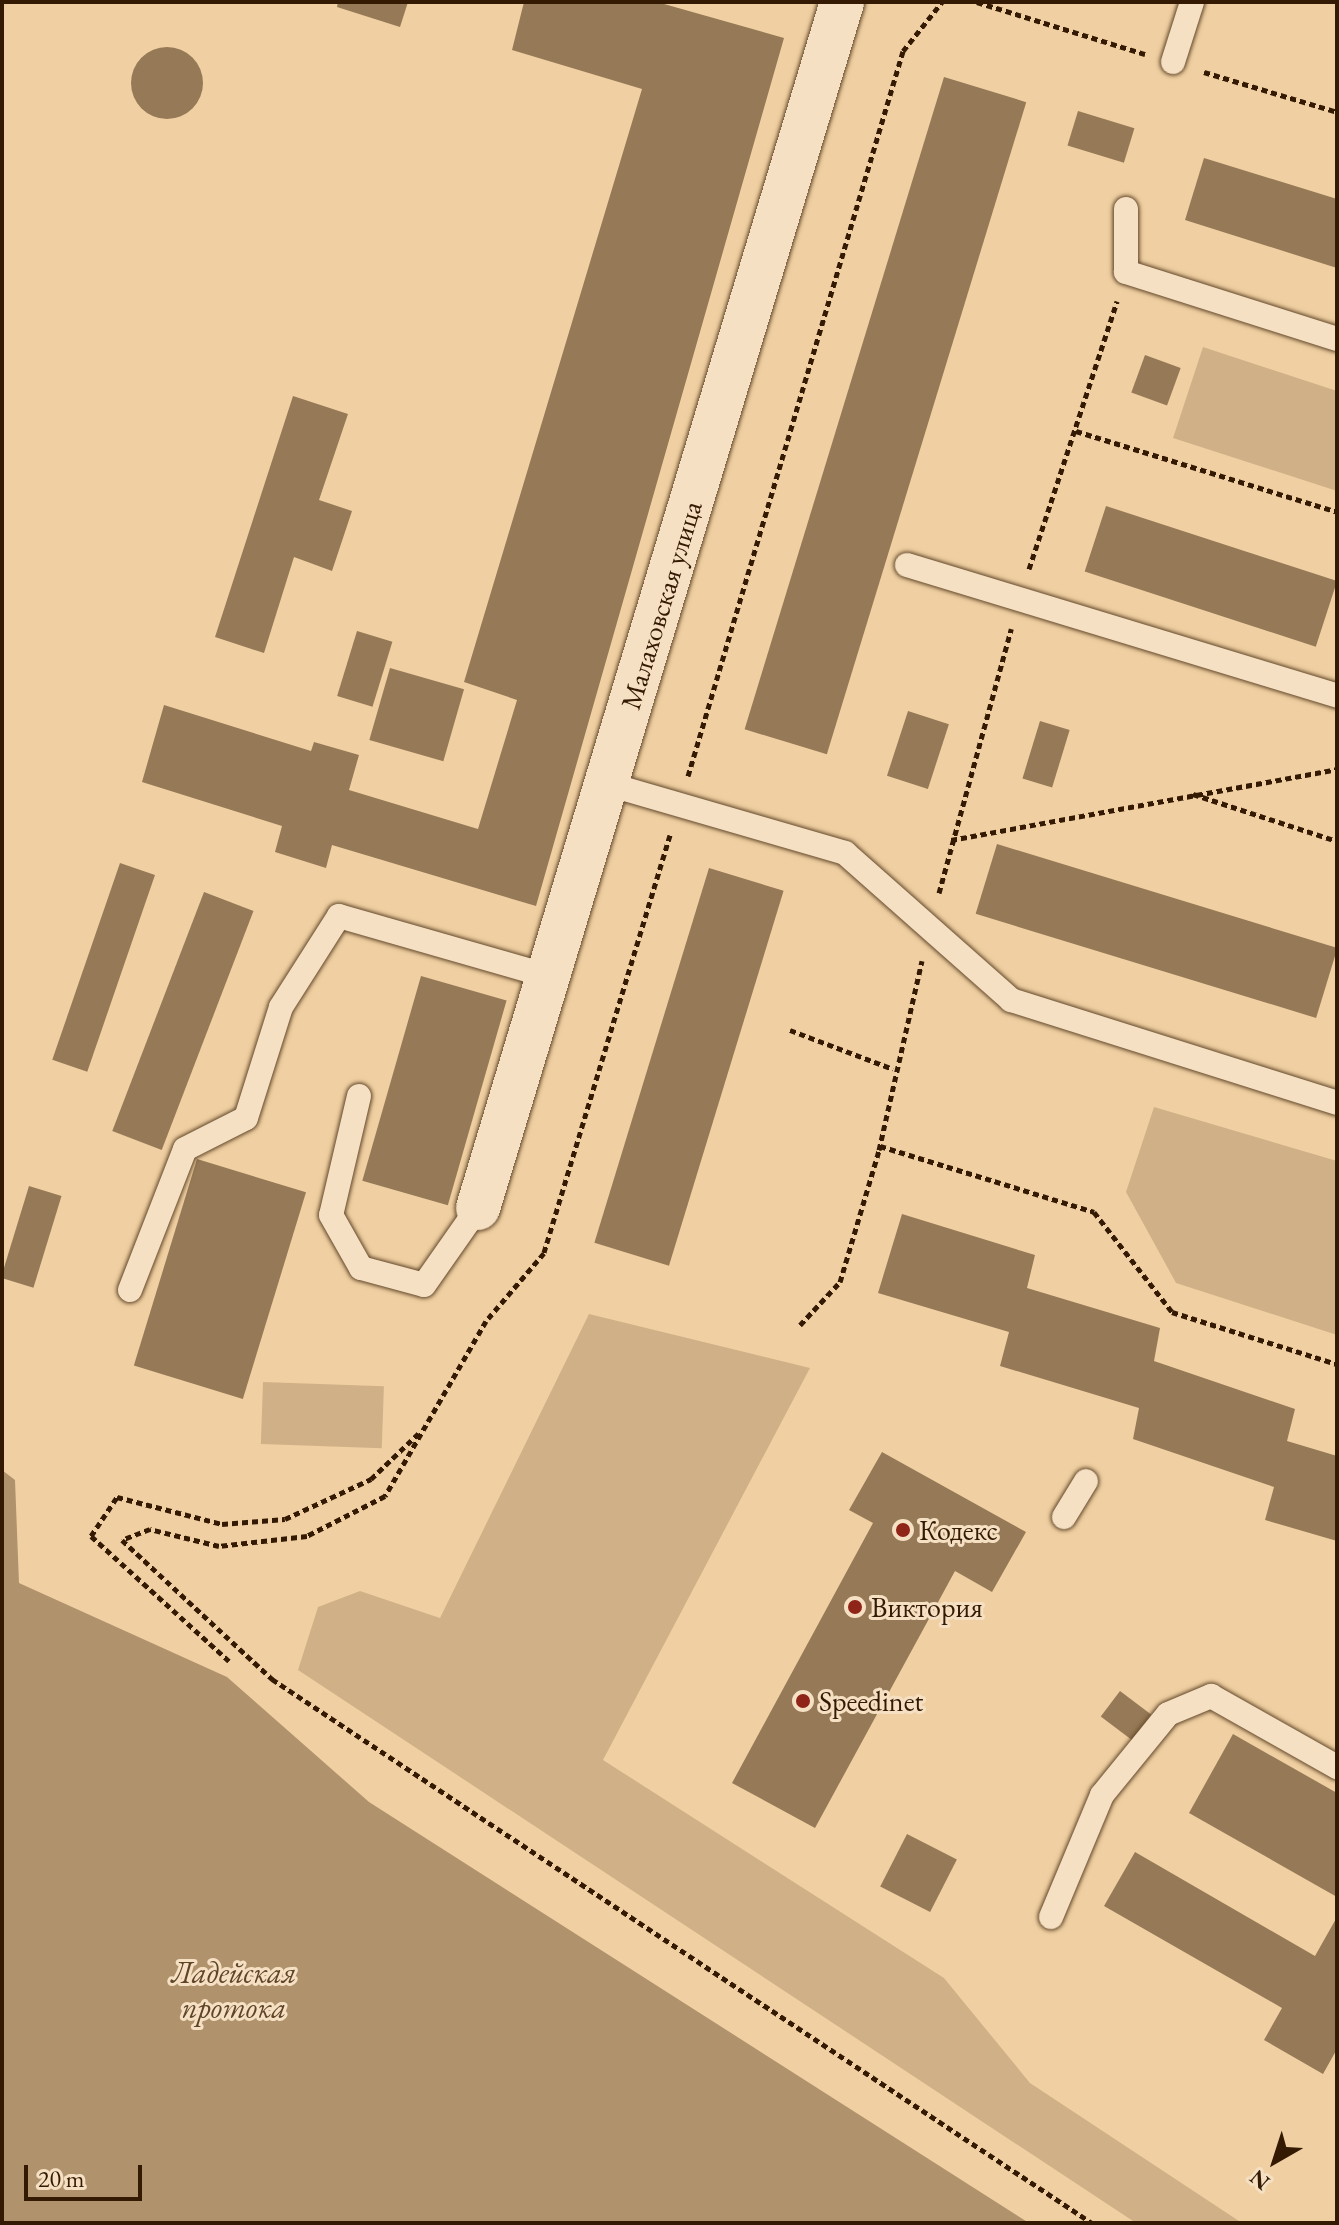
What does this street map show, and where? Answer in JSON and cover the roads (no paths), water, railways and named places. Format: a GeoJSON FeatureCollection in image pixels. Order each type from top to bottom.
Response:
{"type":"FeatureCollection","features":[{"type":"Feature","properties":{"kind":"street","name":"Малаховская улица"},"geometry":{"type":"LineString","coordinates":[[478,1208],[842,2]]}},
{"type":"Feature","properties":{"kind":"lane"},"geometry":{"type":"LineString","coordinates":[[1173,62],[1192,2]]}},
{"type":"Feature","properties":{"kind":"lane"},"geometry":{"type":"LineString","coordinates":[[1126,209],[1126,272],[1337,339]]}},
{"type":"Feature","properties":{"kind":"lane"},"geometry":{"type":"LineString","coordinates":[[907,565],[1337,696]]}},
{"type":"Feature","properties":{"kind":"lane"},"geometry":{"type":"LineString","coordinates":[[608,784],[680,801],[845,853],[1011,1000],[1337,1103]]}},
{"type":"Feature","properties":{"kind":"lane"},"geometry":{"type":"LineString","coordinates":[[130,1290],[185,1149],[246,1118],[281,1007],[339,916],[548,976]]}},
{"type":"Feature","properties":{"kind":"lane"},"geometry":{"type":"LineString","coordinates":[[359,1096],[331,1215],[361,1268],[424,1285],[478,1208]]}},
{"type":"Feature","properties":{"kind":"lane"},"geometry":{"type":"LineString","coordinates":[[1064,1517],[1086,1481]]}},
{"type":"Feature","properties":{"kind":"lane"},"geometry":{"type":"LineString","coordinates":[[1051,1917],[1102,1795],[1168,1714],[1211,1696],[1337,1767]]}},
{"type":"Feature","properties":{"kind":"water","name":"Ладейская протока"},"geometry":{"type":"Polygon","coordinates":[[[2,1470],[15,1480],[19,1583],[227,1677],[369,1802],[1029,2223],[2,2223],[2,1470]]]}},
{"type":"Feature","properties":{"kind":"place","name":"Кодекс"},"geometry":{"type":"Point","coordinates":[903,1530]}},
{"type":"Feature","properties":{"kind":"place","name":"Виктория"},"geometry":{"type":"Point","coordinates":[855,1607]}},
{"type":"Feature","properties":{"kind":"place","name":"Speedinet"},"geometry":{"type":"Point","coordinates":[803,1701]}}]}
